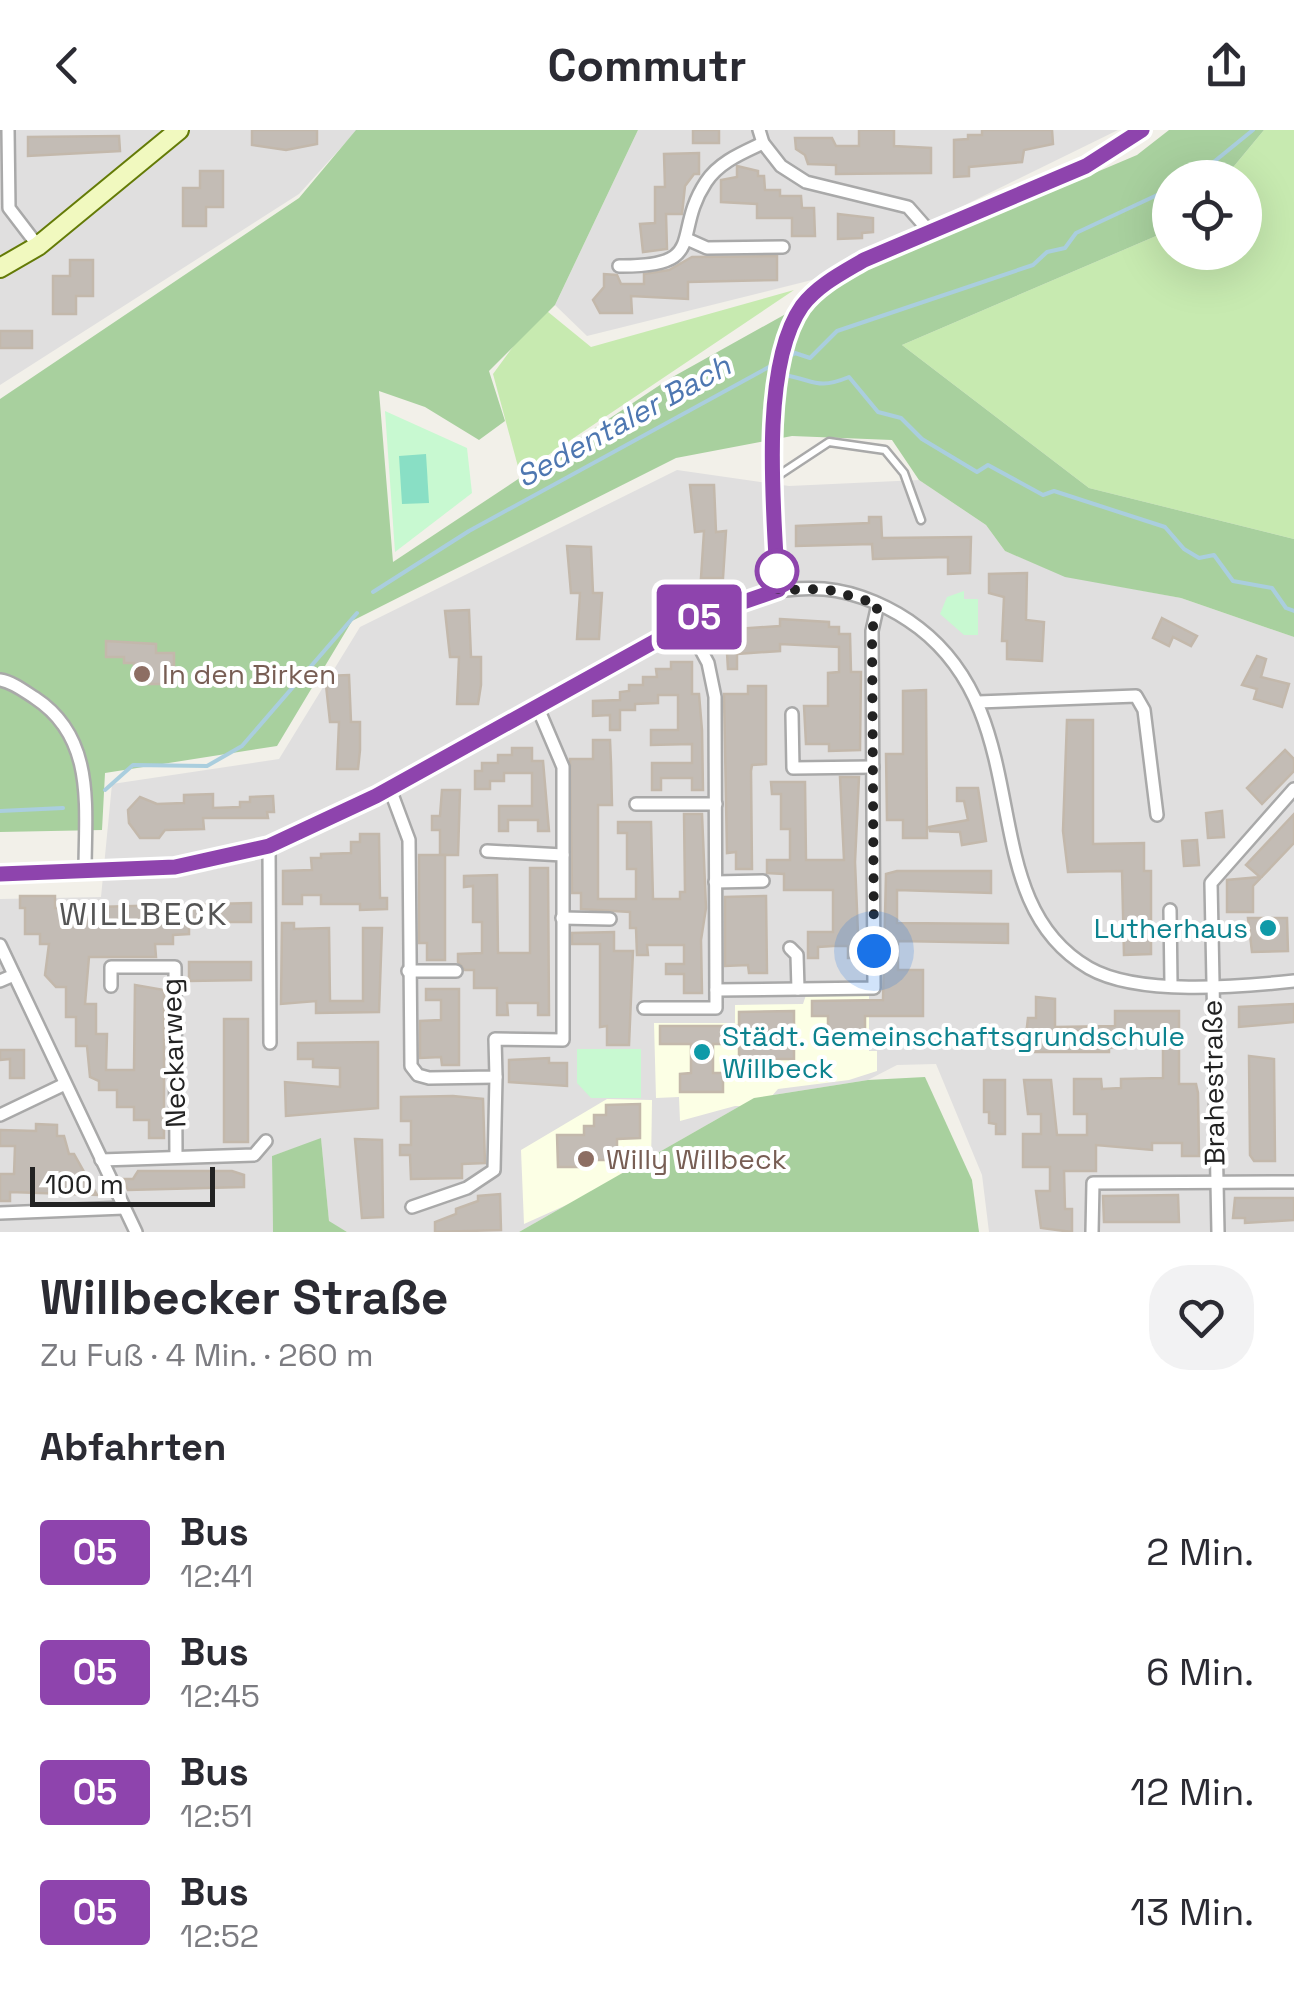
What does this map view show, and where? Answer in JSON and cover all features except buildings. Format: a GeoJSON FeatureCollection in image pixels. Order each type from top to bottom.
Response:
{"type":"FeatureCollection","features":[{"type":"Feature","properties":{"kind":"street"},"geometry":{"type":"LineString","coordinates":[[8,130],[8,208],[38,246]]}},
{"type":"Feature","properties":{"kind":"street"},"geometry":{"type":"LineString","coordinates":[[0,268],[38,246],[179,130]]}},
{"type":"Feature","properties":{"kind":"street"},"geometry":{"type":"LineString","coordinates":[[778,590],[774,379],[799,311],[834,277],[1086,166],[1142,130]]}},
{"type":"Feature","properties":{"kind":"street"},"geometry":{"type":"LineString","coordinates":[[619,266],[653,266],[673,258],[689,240],[691,217],[708,179],[761,136],[782,166],[806,182],[908,207],[930,232]]}},
{"type":"Feature","properties":{"kind":"street"},"geometry":{"type":"LineString","coordinates":[[689,240],[707,248],[783,247]]}},
{"type":"Feature","properties":{"kind":"street"},"geometry":{"type":"LineString","coordinates":[[0,874],[175,867],[269,846],[390,789],[687,624],[778,590],[826,589],[878,604],[934,640],[961,670],[996,749],[1026,892],[1042,924],[1060,946],[1091,969],[1128,982],[1212,985],[1294,980]]}},
{"type":"Feature","properties":{"kind":"street"},"geometry":{"type":"LineString","coordinates":[[716,990],[874,988],[872,618],[878,604]]}},
{"type":"Feature","properties":{"kind":"street"},"geometry":{"type":"LineString","coordinates":[[644,1008],[716,1008],[714,679],[687,624]]}},
{"type":"Feature","properties":{"kind":"street"},"geometry":{"type":"LineString","coordinates":[[0,680],[47,706],[79,752],[86,779],[86,871]]}},
{"type":"Feature","properties":{"kind":"street"},"geometry":{"type":"LineString","coordinates":[[978,702],[1136,696],[1144,710],[1157,815]]}},
{"type":"Feature","properties":{"kind":"street"},"geometry":{"type":"LineString","coordinates":[[483,1030],[495,1039],[563,1040],[563,768],[537,706]]}},
{"type":"Feature","properties":{"kind":"street"},"geometry":{"type":"LineString","coordinates":[[792,714],[792,768],[873,767]]}},
{"type":"Feature","properties":{"kind":"street"},"geometry":{"type":"LineString","coordinates":[[390,789],[409,840],[411,1066],[418,1075],[496,1077]]}},
{"type":"Feature","properties":{"kind":"street","name":"Brahestraße"},"geometry":{"type":"LineString","coordinates":[[1218,1232],[1214,1181],[1212,883],[1294,789]]}},
{"type":"Feature","properties":{"kind":"street"},"geometry":{"type":"LineString","coordinates":[[636,804],[716,804]]}},
{"type":"Feature","properties":{"kind":"street"},"geometry":{"type":"LineString","coordinates":[[269,846],[270,1043]]}},
{"type":"Feature","properties":{"kind":"street"},"geometry":{"type":"LineString","coordinates":[[487,851],[563,855]]}},
{"type":"Feature","properties":{"kind":"street"},"geometry":{"type":"LineString","coordinates":[[716,882],[763,881]]}},
{"type":"Feature","properties":{"kind":"street"},"geometry":{"type":"LineString","coordinates":[[1170,910],[1171,984]]}},
{"type":"Feature","properties":{"kind":"street"},"geometry":{"type":"LineString","coordinates":[[562,918],[610,918]]}},
{"type":"Feature","properties":{"kind":"street"},"geometry":{"type":"LineString","coordinates":[[0,945],[136,1232]]}},
{"type":"Feature","properties":{"kind":"street"},"geometry":{"type":"LineString","coordinates":[[790,948],[797,955],[798,988]]}},
{"type":"Feature","properties":{"kind":"street","name":"Neckarweg"},"geometry":{"type":"LineString","coordinates":[[111,986],[111,967],[175,967],[176,1157]]}},
{"type":"Feature","properties":{"kind":"street"},"geometry":{"type":"LineString","coordinates":[[408,971],[456,971]]}},
{"type":"Feature","properties":{"kind":"street"},"geometry":{"type":"LineString","coordinates":[[0,982],[14,975]]}},
{"type":"Feature","properties":{"kind":"street"},"geometry":{"type":"LineString","coordinates":[[412,1207],[467,1188],[494,1170],[495,1039]]}},
{"type":"Feature","properties":{"kind":"street"},"geometry":{"type":"LineString","coordinates":[[0,1116],[65,1084]]}},
{"type":"Feature","properties":{"kind":"street"},"geometry":{"type":"LineString","coordinates":[[102,1160],[254,1155],[266,1141]]}},
{"type":"Feature","properties":{"kind":"street"},"geometry":{"type":"LineString","coordinates":[[1092,1232],[1093,1183],[1294,1182]]}},
{"type":"Feature","properties":{"kind":"street"},"geometry":{"type":"LineString","coordinates":[[0,1213],[124,1208]]}},
{"type":"Feature","properties":{"kind":"lane"},"geometry":{"type":"LineString","coordinates":[[776,477],[829,442],[886,450],[904,473],[920,520]]}},
{"type":"Feature","properties":{"kind":"shaded area"},"geometry":{"type":"Polygon","coordinates":[[[0,130],[357,130],[299,194],[0,385],[0,130]]]}},
{"type":"Feature","properties":{"kind":"shaded area"},"geometry":{"type":"Polygon","coordinates":[[[638,130],[1118,130],[812,280],[587,336],[555,305],[638,130]]]}},
{"type":"Feature","properties":{"kind":"shaded area"},"geometry":{"type":"Polygon","coordinates":[[[677,470],[789,486],[919,480],[986,525],[1005,551],[1065,576],[1181,598],[1294,637],[1294,1232],[989,1232],[982,1175],[936,1064],[897,1065],[868,1080],[754,1098],[519,1232],[347,1232],[329,1222],[321,1139],[272,1156],[273,1232],[0,1232],[0,899],[101,897],[112,784],[279,759],[360,627],[677,470]]]}},
{"type":"Feature","properties":{"kind":"shaded area"},"geometry":{"type":"Polygon","coordinates":[[[806,995],[869,996],[869,1051],[877,1051],[877,1071],[849,1080],[778,1089],[763,1106],[735,1106],[680,1121],[679,1097],[656,1098],[654,1023],[735,1023],[735,1005],[803,1004],[806,995]]]}},
{"type":"Feature","properties":{"kind":"shaded area","name":"Willy Willbeck"},"geometry":{"type":"Polygon","coordinates":[[[607,1099],[652,1100],[651,1167],[524,1224],[521,1150],[607,1099]]]}},
{"type":"Feature","properties":{"kind":"green space"},"geometry":{"type":"Polygon","coordinates":[[[356,130],[638,130],[555,305],[489,371],[505,421],[479,440],[425,407],[379,391],[393,562],[669,379],[861,272],[1137,155],[1169,130],[1264,130],[1239,160],[1152,160],[1152,238],[902,345],[1089,488],[1294,539],[1294,637],[1181,598],[1065,577],[1005,551],[986,525],[919,480],[892,440],[792,436],[676,458],[352,621],[277,746],[105,773],[102,830],[0,832],[0,399],[299,198],[356,130]]]}},
{"type":"Feature","properties":{"kind":"green space"},"geometry":{"type":"Polygon","coordinates":[[[1264,130],[1294,130],[1294,539],[1089,488],[902,345],[1152,238],[1152,270],[1262,270],[1262,160],[1239,160],[1264,130]]]}},
{"type":"Feature","properties":{"kind":"green space"},"geometry":{"type":"Polygon","coordinates":[[[794,290],[520,474],[493,374],[542,307],[591,347],[794,290]]]}},
{"type":"Feature","properties":{"kind":"green space"},"geometry":{"type":"Polygon","coordinates":[[[385,411],[467,448],[472,493],[395,552],[385,411]]]}},
{"type":"Feature","properties":{"kind":"green space"},"geometry":{"type":"Polygon","coordinates":[[[426,454],[429,503],[402,504],[399,456],[426,454]]]}},
{"type":"Feature","properties":{"kind":"green space"},"geometry":{"type":"Polygon","coordinates":[[[964,591],[964,599],[978,599],[978,635],[964,635],[940,614],[947,597],[964,591]]]}},
{"type":"Feature","properties":{"kind":"green space"},"geometry":{"type":"Polygon","coordinates":[[[577,1049],[641,1049],[641,1098],[591,1098],[577,1083],[577,1049]]]}},
{"type":"Feature","properties":{"kind":"green space"},"geometry":{"type":"Polygon","coordinates":[[[925,1077],[972,1180],[979,1232],[519,1232],[754,1098],[868,1080],[925,1077]]]}},
{"type":"Feature","properties":{"kind":"green space"},"geometry":{"type":"Polygon","coordinates":[[[321,1138],[329,1221],[347,1232],[273,1232],[272,1156],[321,1138]]]}},
{"type":"Feature","properties":{"kind":"waterway","name":"Sedentaler Bach"},"geometry":{"type":"LineString","coordinates":[[1216,160],[1253,130]]}},
{"type":"Feature","properties":{"kind":"waterway","name":"Sedentaler Bach"},"geometry":{"type":"LineString","coordinates":[[787,358],[795,353],[810,358],[837,331],[1033,265],[1047,252],[1065,248],[1076,233],[1152,197]]}},
{"type":"Feature","properties":{"kind":"waterway","name":"Sedentaler Bach"},"geometry":{"type":"LineString","coordinates":[[373,592],[469,531],[778,362]]}},
{"type":"Feature","properties":{"kind":"waterway"},"geometry":{"type":"LineString","coordinates":[[783,375],[821,384],[849,377],[878,412],[901,418],[922,439],[977,472],[988,465],[1043,495],[1054,491],[1165,527],[1184,549],[1199,558],[1214,555],[1233,581],[1272,588],[1286,608],[1294,611]]}},
{"type":"Feature","properties":{"kind":"waterway","name":"Sedentaler Bach"},"geometry":{"type":"LineString","coordinates":[[105,790],[133,765],[207,766],[242,746],[357,613]]}},
{"type":"Feature","properties":{"kind":"waterway","name":"Sedentaler Bach"},"geometry":{"type":"LineString","coordinates":[[0,811],[63,808]]}},
{"type":"Feature","properties":{"kind":"bus line","name":"O5"},"geometry":{"type":"LineString","coordinates":[[0,874],[175,867],[269,846],[376,796],[697,618],[778,590],[774,379],[784,343],[808,299],[834,277],[864,260],[1086,166],[1142,130]]}},
{"type":"Feature","properties":{"kind":"place","name":"In den Birken"},"geometry":{"type":"Point","coordinates":[142,674]}},
{"type":"Feature","properties":{"kind":"place","name":"Lutherhaus"},"geometry":{"type":"Point","coordinates":[1268,928]}},
{"type":"Feature","properties":{"kind":"place","name":"Städt. Gemeinschaftsgrundschule Willbeck"},"geometry":{"type":"Point","coordinates":[702,1052]}},
{"type":"Feature","properties":{"kind":"place","name":"Willy Willbeck"},"geometry":{"type":"Point","coordinates":[586,1159]}},
{"type":"Feature","properties":{"kind":"district","name":"WILLBECK"},"geometry":{"type":"Point","coordinates":[144,914]}},
{"type":"Feature","properties":{"kind":"route"},"geometry":{"type":"LineString","coordinates":[[777,571],[778,590],[826,589],[878,604],[872,618],[874,951]]}}]}
